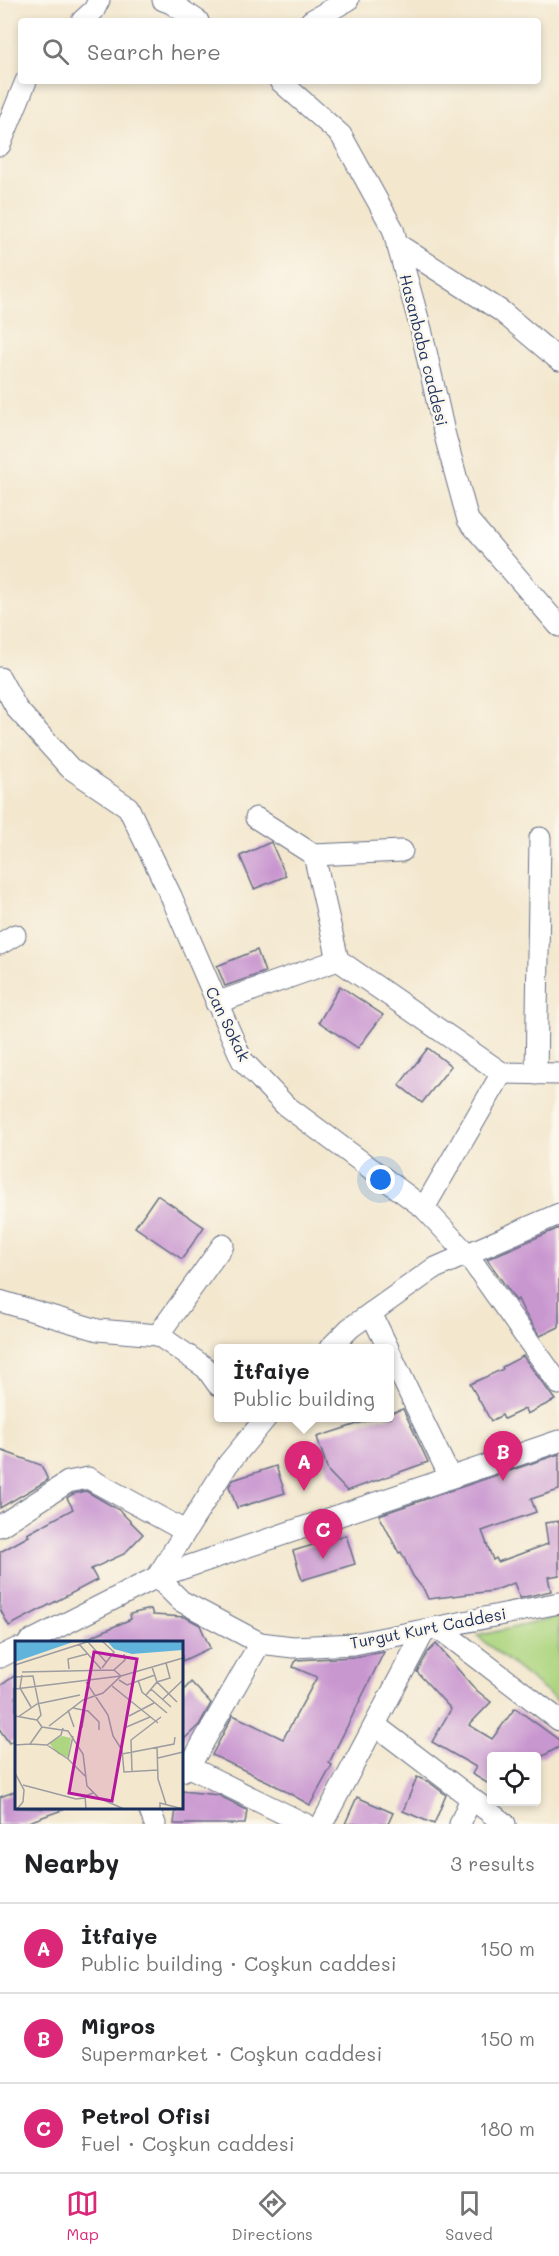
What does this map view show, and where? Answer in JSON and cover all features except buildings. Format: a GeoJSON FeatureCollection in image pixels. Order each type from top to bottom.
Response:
{"type":"FeatureCollection","features":[{"type":"Feature","properties":{"kind":"street"},"geometry":{"type":"LineString","coordinates":[[85,18],[94,10],[99,0]]}},
{"type":"Feature","properties":{"kind":"street"},"geometry":{"type":"LineString","coordinates":[[163,0],[194,18]]}},
{"type":"Feature","properties":{"kind":"street"},"geometry":{"type":"LineString","coordinates":[[182,0],[196,18]]}},
{"type":"Feature","properties":{"kind":"street"},"geometry":{"type":"LineString","coordinates":[[315,18],[348,0]]}},
{"type":"Feature","properties":{"kind":"street"},"geometry":{"type":"LineString","coordinates":[[0,145],[25,84]]}},
{"type":"Feature","properties":{"kind":"street","name":"Hasanbaba caddesi"},"geometry":{"type":"LineString","coordinates":[[283,84],[341,135],[393,229],[421,329],[444,432],[468,520],[559,626]]}},
{"type":"Feature","properties":{"kind":"street"},"geometry":{"type":"LineString","coordinates":[[397,244],[501,311],[559,360]]}},
{"type":"Feature","properties":{"kind":"street","name":"Can Sokak"},"geometry":{"type":"LineString","coordinates":[[0,678],[17,709],[70,768],[128,807],[171,896],[242,1060],[285,1105],[424,1208],[467,1254],[559,1384]]}},
{"type":"Feature","properties":{"kind":"street"},"geometry":{"type":"LineString","coordinates":[[256,818],[314,855],[402,851]]}},
{"type":"Feature","properties":{"kind":"street"},"geometry":{"type":"LineString","coordinates":[[536,1074],[540,838]]}},
{"type":"Feature","properties":{"kind":"street"},"geometry":{"type":"LineString","coordinates":[[314,855],[338,960],[502,1073],[559,1074]]}},
{"type":"Feature","properties":{"kind":"street"},"geometry":{"type":"LineString","coordinates":[[216,1004],[338,960]]}},
{"type":"Feature","properties":{"kind":"street"},"geometry":{"type":"LineString","coordinates":[[424,1208],[502,1073]]}},
{"type":"Feature","properties":{"kind":"street"},"geometry":{"type":"LineString","coordinates":[[334,1344],[350,1328],[434,1269],[559,1214]]}},
{"type":"Feature","properties":{"kind":"street"},"geometry":{"type":"LineString","coordinates":[[158,1335],[223,1245]]}},
{"type":"Feature","properties":{"kind":"street"},"geometry":{"type":"LineString","coordinates":[[0,1301],[98,1330],[158,1335],[206,1368],[214,1378]]}},
{"type":"Feature","properties":{"kind":"street"},"geometry":{"type":"LineString","coordinates":[[371,1313],[386,1344]]}},
{"type":"Feature","properties":{"kind":"street"},"geometry":{"type":"LineString","coordinates":[[394,1360],[450,1477]]}},
{"type":"Feature","properties":{"kind":"street"},"geometry":{"type":"LineString","coordinates":[[157,1577],[254,1422]]}},
{"type":"Feature","properties":{"kind":"street"},"geometry":{"type":"LineString","coordinates":[[31,1641],[157,1577],[559,1441]]}},
{"type":"Feature","properties":{"kind":"street"},"geometry":{"type":"LineString","coordinates":[[0,1526],[68,1482],[88,1478],[185,1531]]}},
{"type":"Feature","properties":{"kind":"street"},"geometry":{"type":"LineString","coordinates":[[157,1577],[181,1601],[260,1643],[185,1769],[305,1824]]}},
{"type":"Feature","properties":{"kind":"street","name":"Turgut Kurt Caddesi"},"geometry":{"type":"LineString","coordinates":[[260,1643],[293,1647],[354,1644],[559,1603]]}},
{"type":"Feature","properties":{"kind":"street"},"geometry":{"type":"LineString","coordinates":[[322,1824],[430,1629],[445,1633],[559,1720]]}},
{"type":"Feature","properties":{"kind":"street"},"geometry":{"type":"LineString","coordinates":[[0,1657],[15,1650]]}},
{"type":"Feature","properties":{"kind":"street"},"geometry":{"type":"LineString","coordinates":[[375,1725],[505,1824]]}},
{"type":"Feature","properties":{"kind":"street"},"geometry":{"type":"LineString","coordinates":[[460,1824],[471,1798]]}},
{"type":"Feature","properties":{"kind":"street"},"geometry":{"type":"LineString","coordinates":[[149,1809],[155,1824]]}},
{"type":"Feature","properties":{"kind":"green space"},"geometry":{"type":"Polygon","coordinates":[[[559,1617],[559,1702],[477,1636],[559,1617]]]}},
{"type":"Feature","properties":{"kind":"place","name":"Migros"},"geometry":{"type":"Point","coordinates":[503,1481]}},
{"type":"Feature","properties":{"kind":"place","name":"İtfaiye"},"geometry":{"type":"Point","coordinates":[304,1491]}},
{"type":"Feature","properties":{"kind":"place","name":"Petrol Ofisi"},"geometry":{"type":"Point","coordinates":[323,1559]}}]}
